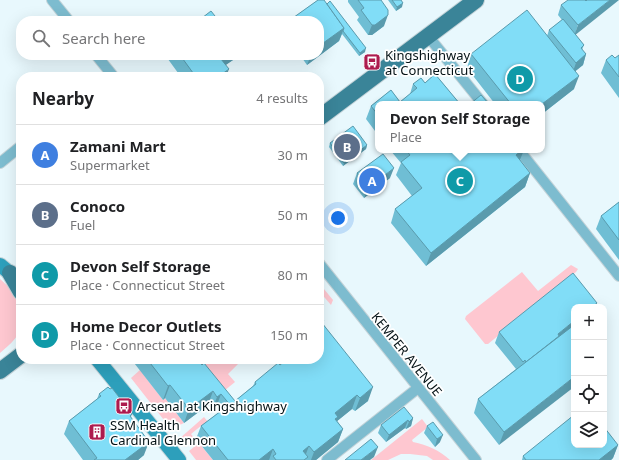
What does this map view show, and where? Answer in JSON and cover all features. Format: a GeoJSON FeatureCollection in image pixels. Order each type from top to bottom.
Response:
{"type":"FeatureCollection","features":[{"type":"Feature","properties":{"kind":"main road"},"geometry":{"type":"LineString","coordinates":[[324,114],[476,0]]}},
{"type":"Feature","properties":{"kind":"main road"},"geometry":{"type":"LineString","coordinates":[[10,273],[16,283]]}},
{"type":"Feature","properties":{"kind":"main road"},"geometry":{"type":"LineString","coordinates":[[0,371],[16,359]]}},
{"type":"Feature","properties":{"kind":"main road"},"geometry":{"type":"LineString","coordinates":[[101,364],[179,460]]}},
{"type":"Feature","properties":{"kind":"street"},"geometry":{"type":"LineString","coordinates":[[52,0],[65,16]]}},
{"type":"Feature","properties":{"kind":"street"},"geometry":{"type":"LineString","coordinates":[[428,36],[481,101]]}},
{"type":"Feature","properties":{"kind":"street"},"geometry":{"type":"LineString","coordinates":[[100,60],[108,72]]}},
{"type":"Feature","properties":{"kind":"street"},"geometry":{"type":"LineString","coordinates":[[0,163],[16,150]]}},
{"type":"Feature","properties":{"kind":"street"},"geometry":{"type":"LineString","coordinates":[[521,153],[619,276]]}},
{"type":"Feature","properties":{"kind":"street","name":"KEMPER AVENUE"},"geometry":{"type":"LineString","coordinates":[[324,269],[476,460]]}},
{"type":"Feature","properties":{"kind":"street"},"geometry":{"type":"LineString","coordinates":[[327,460],[418,388]]}},
{"type":"Feature","properties":{"kind":"shaded area"},"geometry":{"type":"Polygon","coordinates":[[[571,265],[578,269],[576,272],[488,344],[485,344],[465,319],[466,316],[522,272],[538,291],[571,265]]]}},
{"type":"Feature","properties":{"kind":"shaded area"},"geometry":{"type":"Polygon","coordinates":[[[0,279],[16,295],[16,337],[10,345],[0,353],[0,279]]]}},
{"type":"Feature","properties":{"kind":"shaded area"},"geometry":{"type":"Polygon","coordinates":[[[324,289],[333,300],[331,305],[324,297],[324,289]]]}},
{"type":"Feature","properties":{"kind":"shaded area"},"geometry":{"type":"Polygon","coordinates":[[[186,364],[238,364],[228,374],[235,382],[219,395],[186,364]]]}},
{"type":"Feature","properties":{"kind":"shaded area"},"geometry":{"type":"Polygon","coordinates":[[[140,370],[163,400],[165,398],[184,423],[171,429],[131,378],[140,370]]]}},
{"type":"Feature","properties":{"kind":"shaded area"},"geometry":{"type":"Polygon","coordinates":[[[204,417],[212,427],[202,425],[191,434],[195,439],[185,447],[179,439],[204,417]]]}},
{"type":"Feature","properties":{"kind":"shaded area"},"geometry":{"type":"Polygon","coordinates":[[[422,419],[428,427],[412,440],[413,442],[433,448],[450,460],[433,460],[427,456],[401,454],[388,460],[371,460],[422,419]]]}},
{"type":"Feature","properties":{"kind":"shaded area"},"geometry":{"type":"Polygon","coordinates":[[[199,443],[213,460],[196,460],[189,451],[199,443]]]}},
{"type":"Feature","properties":{"kind":"building"},"geometry":{"type":"Polygon","coordinates":[[[318,0],[324,0],[344,28],[324,42],[324,16],[296,16],[318,0]]]}},
{"type":"Feature","properties":{"kind":"building"},"geometry":{"type":"Polygon","coordinates":[[[358,0],[381,0],[388,10],[388,15],[375,25],[372,25],[361,10],[364,8],[358,0]]]}},
{"type":"Feature","properties":{"kind":"building"},"geometry":{"type":"Polygon","coordinates":[[[392,0],[401,0],[403,3],[397,7],[392,0]]]}},
{"type":"Feature","properties":{"kind":"building"},"geometry":{"type":"Polygon","coordinates":[[[568,0],[610,0],[578,25],[561,5],[568,0]]]}},
{"type":"Feature","properties":{"kind":"building"},"geometry":{"type":"Polygon","coordinates":[[[330,1],[366,48],[360,53],[343,31],[344,28],[327,4],[330,1]]]}},
{"type":"Feature","properties":{"kind":"building"},"geometry":{"type":"Polygon","coordinates":[[[527,10],[579,76],[545,102],[509,101],[471,54],[527,10]]]}},
{"type":"Feature","properties":{"kind":"building"},"geometry":{"type":"Polygon","coordinates":[[[211,11],[215,16],[204,16],[211,11]]]}},
{"type":"Feature","properties":{"kind":"building"},"geometry":{"type":"Polygon","coordinates":[[[563,19],[584,45],[581,48],[586,54],[576,63],[549,30],[563,19]]]}},
{"type":"Feature","properties":{"kind":"building"},"geometry":{"type":"Polygon","coordinates":[[[612,55],[615,58],[619,55],[619,77],[606,60],[612,55]]]}},
{"type":"Feature","properties":{"kind":"building"},"geometry":{"type":"Polygon","coordinates":[[[184,60],[222,60],[229,69],[225,72],[192,72],[184,60]]]}},
{"type":"Feature","properties":{"kind":"building"},"geometry":{"type":"Polygon","coordinates":[[[435,74],[458,101],[401,101],[417,88],[413,84],[421,78],[425,83],[435,74]]]}},
{"type":"Feature","properties":{"kind":"building"},"geometry":{"type":"Polygon","coordinates":[[[391,90],[399,101],[377,101],[391,90]]]}},
{"type":"Feature","properties":{"kind":"building"},"geometry":{"type":"Polygon","coordinates":[[[481,95],[486,101],[474,101],[481,95]]]}},
{"type":"Feature","properties":{"kind":"building"},"geometry":{"type":"Polygon","coordinates":[[[375,103],[375,111],[371,106],[375,103]]]}},
{"type":"Feature","properties":{"kind":"building"},"geometry":{"type":"Polygon","coordinates":[[[353,126],[367,145],[344,163],[330,143],[353,126]]]}},
{"type":"Feature","properties":{"kind":"building"},"geometry":{"type":"Polygon","coordinates":[[[408,153],[518,153],[516,155],[530,173],[431,253],[395,209],[422,188],[401,162],[410,155],[408,153]]]}},
{"type":"Feature","properties":{"kind":"building"},"geometry":{"type":"Polygon","coordinates":[[[383,154],[394,168],[368,188],[357,173],[383,154]]]}},
{"type":"Feature","properties":{"kind":"building"},"geometry":{"type":"Polygon","coordinates":[[[619,202],[619,240],[601,216],[619,202]]]}},
{"type":"Feature","properties":{"kind":"building"},"geometry":{"type":"Polygon","coordinates":[[[573,273],[597,303],[571,304],[571,323],[558,334],[559,336],[526,362],[525,360],[523,362],[499,332],[573,273]]]}},
{"type":"Feature","properties":{"kind":"building"},"geometry":{"type":"Polygon","coordinates":[[[324,326],[373,387],[360,398],[357,395],[335,413],[338,417],[335,419],[343,429],[314,452],[309,446],[303,451],[308,457],[304,460],[276,460],[273,456],[276,454],[273,449],[259,460],[228,460],[201,426],[221,411],[222,413],[231,406],[221,394],[217,397],[213,391],[189,409],[151,364],[205,364],[235,401],[277,364],[324,364],[324,326]]]}},
{"type":"Feature","properties":{"kind":"building"},"geometry":{"type":"Polygon","coordinates":[[[571,327],[571,379],[504,432],[478,399],[571,327]]]}},
{"type":"Feature","properties":{"kind":"building","name":"SSM Health Cardinal Glennon"},"geometry":{"type":"Polygon","coordinates":[[[108,387],[110,389],[112,388],[132,414],[130,416],[149,442],[125,460],[94,460],[97,458],[69,421],[101,396],[99,394],[108,387]]]}},
{"type":"Feature","properties":{"kind":"building"},"geometry":{"type":"Polygon","coordinates":[[[404,407],[413,418],[409,422],[408,420],[389,435],[381,425],[404,407]]]}},
{"type":"Feature","properties":{"kind":"building"},"geometry":{"type":"Polygon","coordinates":[[[571,417],[571,448],[607,448],[607,431],[618,445],[599,460],[526,460],[523,456],[571,417]]]}},
{"type":"Feature","properties":{"kind":"building"},"geometry":{"type":"Polygon","coordinates":[[[433,422],[443,435],[437,439],[427,426],[433,422]]]}},
{"type":"Feature","properties":{"kind":"building"},"geometry":{"type":"Polygon","coordinates":[[[371,439],[378,447],[361,460],[345,460],[371,439]]]}},
{"type":"Feature","properties":{"kind":"place","name":"Kingshighway at Connecticut"},"geometry":{"type":"Point","coordinates":[372,62]}},
{"type":"Feature","properties":{"kind":"place","name":"Home Decor Outlets"},"geometry":{"type":"Point","coordinates":[520,79]}},
{"type":"Feature","properties":{"kind":"place","name":"Conoco"},"geometry":{"type":"Point","coordinates":[347,147]}},
{"type":"Feature","properties":{"kind":"place","name":"Zamani Mart"},"geometry":{"type":"Point","coordinates":[372,181]}},
{"type":"Feature","properties":{"kind":"place","name":"Devon Self Storage"},"geometry":{"type":"Point","coordinates":[460,181]}},
{"type":"Feature","properties":{"kind":"place","name":"Arsenal at Kingshighway"},"geometry":{"type":"Point","coordinates":[124,406]}},
{"type":"Feature","properties":{"kind":"place","name":"SSM Health Cardinal Glennon"},"geometry":{"type":"Point","coordinates":[97,432]}}]}
